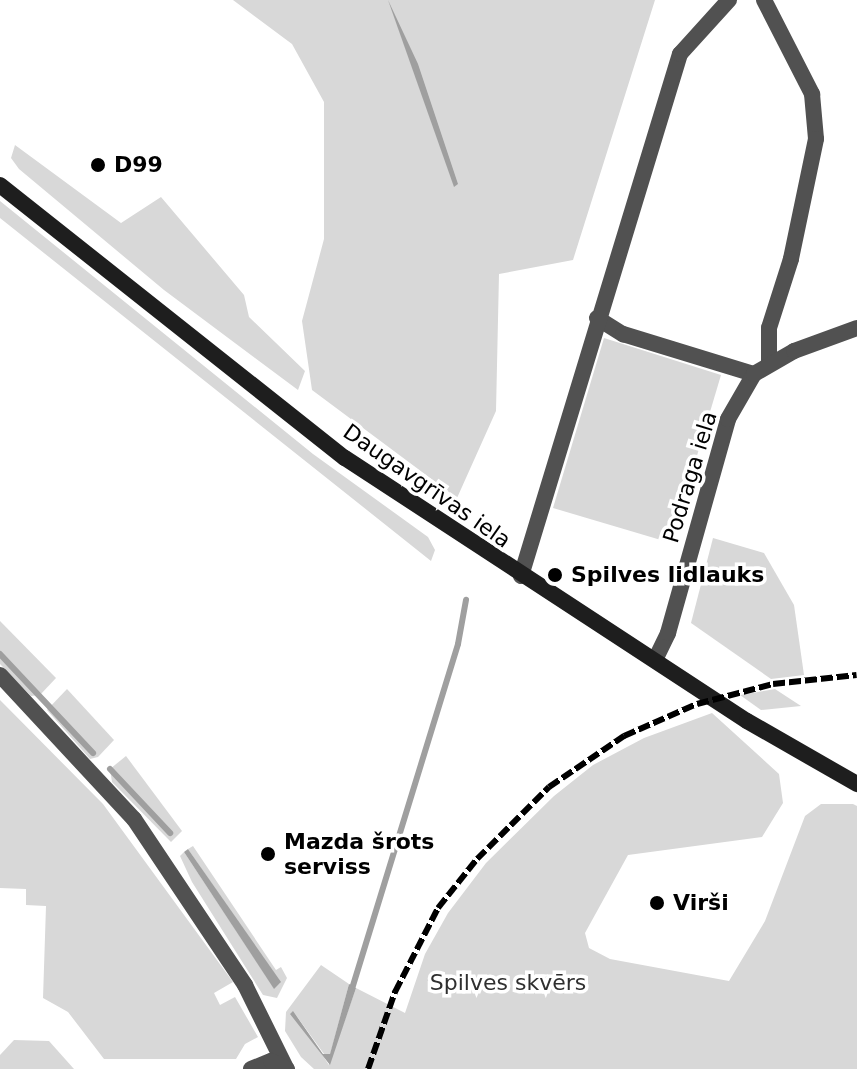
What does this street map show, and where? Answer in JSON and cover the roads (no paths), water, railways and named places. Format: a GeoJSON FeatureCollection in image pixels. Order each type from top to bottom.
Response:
{"type":"FeatureCollection","features":[{"type":"Feature","properties":{"kind":"main road","name":"Daugavgrīvas iela"},"geometry":{"type":"LineString","coordinates":[[0,185],[345,458],[521,576],[656,658],[747,721],[857,784]]}},
{"type":"Feature","properties":{"kind":"street"},"geometry":{"type":"LineString","coordinates":[[521,576],[597,318],[680,54],[729,0]]}},
{"type":"Feature","properties":{"kind":"street"},"geometry":{"type":"LineString","coordinates":[[764,0],[812,94],[816,139],[791,259],[769,328],[769,363]]}},
{"type":"Feature","properties":{"kind":"street"},"geometry":{"type":"LineString","coordinates":[[597,318],[623,334],[754,374]]}},
{"type":"Feature","properties":{"kind":"street","name":"Podraga iela"},"geometry":{"type":"LineString","coordinates":[[656,658],[668,633],[728,419],[754,374],[769,363],[857,328]]}},
{"type":"Feature","properties":{"kind":"street"},"geometry":{"type":"LineString","coordinates":[[0,675],[143,831],[245,985],[286,1068]]}},
{"type":"Feature","properties":{"kind":"street"},"geometry":{"type":"LineString","coordinates":[[251,1069],[271,1061],[286,1068]]}},
{"type":"Feature","properties":{"kind":"waterway"},"geometry":{"type":"LineString","coordinates":[[351,992],[458,644],[466,600]]}},
{"type":"Feature","properties":{"kind":"waterway"},"geometry":{"type":"LineString","coordinates":[[0,654],[93,753]]}},
{"type":"Feature","properties":{"kind":"waterway"},"geometry":{"type":"LineString","coordinates":[[110,769],[170,833]]}},
{"type":"Feature","properties":{"kind":"railway"},"geometry":{"type":"LineString","coordinates":[[368,1069],[395,992],[438,908],[477,859],[549,787],[624,736],[697,704],[773,684],[857,675]]}},
{"type":"Feature","properties":{"kind":"place","name":"D99"},"geometry":{"type":"Point","coordinates":[98,165]}},
{"type":"Feature","properties":{"kind":"place","name":"Spilves lidlauks"},"geometry":{"type":"Point","coordinates":[555,575]}},
{"type":"Feature","properties":{"kind":"place","name":"Mazda šrots serviss"},"geometry":{"type":"Point","coordinates":[268,854]}},
{"type":"Feature","properties":{"kind":"place","name":"Virši"},"geometry":{"type":"Point","coordinates":[657,903]}},
{"type":"Feature","properties":{"kind":"park label","name":"Spilves skvērs"},"geometry":{"type":"Point","coordinates":[508,983]}}]}
